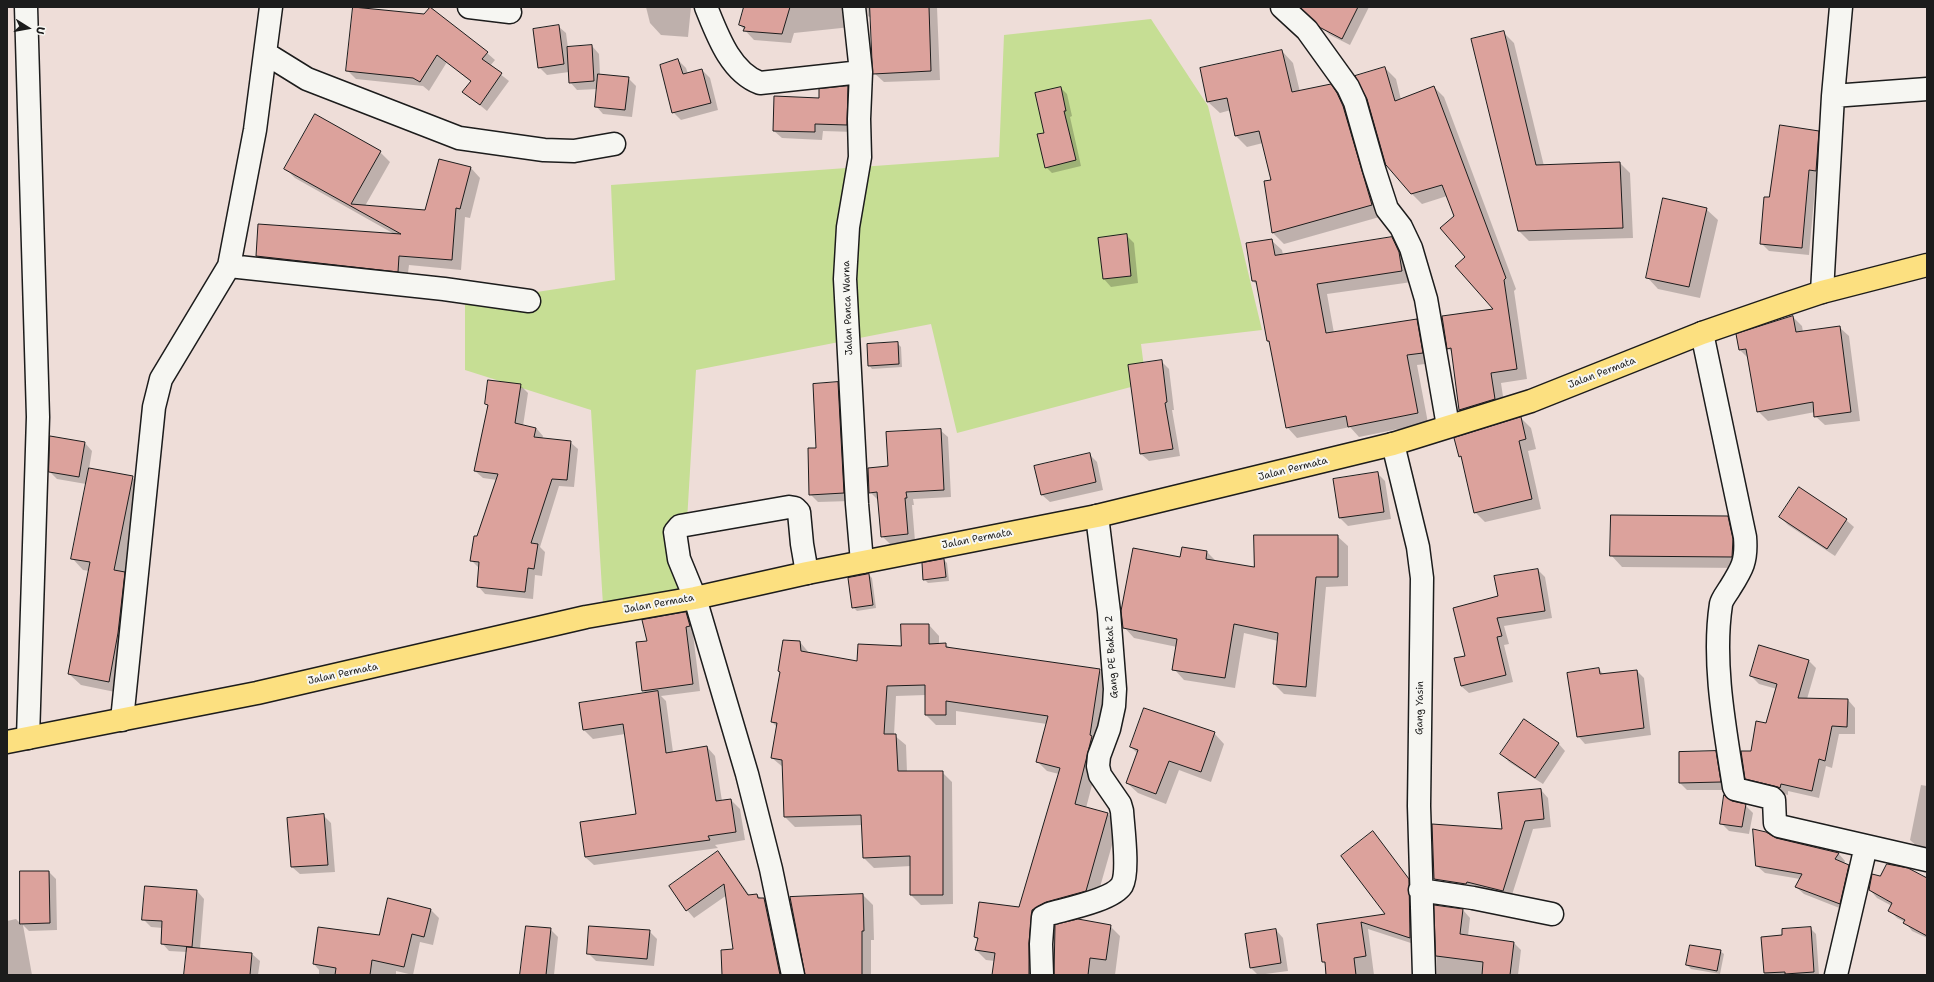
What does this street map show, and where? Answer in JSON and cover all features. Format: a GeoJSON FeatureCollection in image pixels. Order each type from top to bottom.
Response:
{"type":"FeatureCollection","features":[{"type":"Feature","properties":{"kind":"main road","name":"Jalan Permata"},"geometry":{"type":"LineString","coordinates":[[7,742],[122,720],[397,662],[586,617],[695,598],[807,573],[1098,516],[1393,444],[1531,401],[1702,333],[1822,292],[1927,265]]}},
{"type":"Feature","properties":{"kind":"street"},"geometry":{"type":"LineString","coordinates":[[26,7],[38,417],[28,738]]}},
{"type":"Feature","properties":{"kind":"street"},"geometry":{"type":"LineString","coordinates":[[122,720],[154,407],[161,379],[229,266],[255,130],[271,7]]}},
{"type":"Feature","properties":{"kind":"street"},"geometry":{"type":"LineString","coordinates":[[468,7],[510,12]]}},
{"type":"Feature","properties":{"kind":"street"},"geometry":{"type":"LineString","coordinates":[[706,7],[723,48],[746,77],[752,81],[760,83],[861,72]]}},
{"type":"Feature","properties":{"kind":"street","name":"Jalan Panca Warna"},"geometry":{"type":"LineString","coordinates":[[854,7],[861,72],[859,119],[860,157],[848,227],[845,279],[857,504],[862,562]]}},
{"type":"Feature","properties":{"kind":"street"},"geometry":{"type":"LineString","coordinates":[[1282,7],[1306,30],[1348,87],[1355,102],[1387,209],[1401,227],[1412,248],[1426,299],[1448,426]]}},
{"type":"Feature","properties":{"kind":"street"},"geometry":{"type":"LineString","coordinates":[[1822,292],[1833,96],[1841,7]]}},
{"type":"Feature","properties":{"kind":"street"},"geometry":{"type":"LineString","coordinates":[[265,53],[306,79],[458,138],[544,150],[574,151],[614,144]]}},
{"type":"Feature","properties":{"kind":"street"},"geometry":{"type":"LineString","coordinates":[[1833,96],[1927,89]]}},
{"type":"Feature","properties":{"kind":"street"},"geometry":{"type":"LineString","coordinates":[[229,266],[444,289],[529,300]]}},
{"type":"Feature","properties":{"kind":"street"},"geometry":{"type":"LineString","coordinates":[[1702,333],[1745,537],[1746,554],[1744,567],[1722,603],[1719,655],[1720,687],[1734,787],[1735,789],[1772,798],[1775,823],[1779,826],[1927,860]]}},
{"type":"Feature","properties":{"kind":"street","name":"Gang Yasin"},"geometry":{"type":"LineString","coordinates":[[1393,444],[1418,547],[1422,578],[1419,806],[1420,890],[1424,975]]}},
{"type":"Feature","properties":{"kind":"street"},"geometry":{"type":"LineString","coordinates":[[793,975],[771,869],[747,774],[695,598],[679,559],[675,532],[680,526],[789,507],[795,508],[799,512],[807,573]]}},
{"type":"Feature","properties":{"kind":"street","name":"Gang PE Bakat 2"},"geometry":{"type":"LineString","coordinates":[[1042,975],[1041,944],[1043,917],[1111,895],[1122,886],[1125,875],[1122,811],[1120,804],[1100,775],[1098,766],[1099,756],[1109,729],[1114,706],[1115,689],[1098,516]]}},
{"type":"Feature","properties":{"kind":"street"},"geometry":{"type":"LineString","coordinates":[[1836,975],[1866,846]]}},
{"type":"Feature","properties":{"kind":"street"},"geometry":{"type":"LineString","coordinates":[[1420,890],[1473,898],[1552,914]]}},
{"type":"Feature","properties":{"kind":"green space"},"geometry":{"type":"Polygon","coordinates":[[[1151,19],[1208,106],[1262,330],[1141,344],[1146,383],[957,433],[931,324],[696,370],[683,588],[603,605],[591,410],[465,370],[465,303],[615,280],[611,185],[999,157],[1004,35],[1151,19]]]}},
{"type":"Feature","properties":{"kind":"building"},"geometry":{"type":"Polygon","coordinates":[[[353,7],[424,14],[430,7],[488,52],[482,59],[502,73],[480,105],[462,92],[471,81],[437,55],[420,82],[413,78],[346,71],[353,7]]]}},
{"type":"Feature","properties":{"kind":"building"},"geometry":{"type":"Polygon","coordinates":[[[744,7],[790,7],[782,34],[743,31],[745,27],[739,25],[744,7]]]}},
{"type":"Feature","properties":{"kind":"building"},"geometry":{"type":"Polygon","coordinates":[[[870,7],[929,7],[931,71],[873,74],[870,7]]]}},
{"type":"Feature","properties":{"kind":"building"},"geometry":{"type":"Polygon","coordinates":[[[1300,7],[1358,7],[1342,39],[1321,28],[1300,7]]]}},
{"type":"Feature","properties":{"kind":"building"},"geometry":{"type":"Polygon","coordinates":[[[559,25],[564,64],[538,68],[533,29],[559,25]]]}},
{"type":"Feature","properties":{"kind":"building"},"geometry":{"type":"Polygon","coordinates":[[[1504,31],[1536,165],[1620,162],[1623,228],[1518,231],[1471,39],[1504,31]]]}},
{"type":"Feature","properties":{"kind":"building"},"geometry":{"type":"Polygon","coordinates":[[[592,45],[594,81],[569,83],[567,47],[592,45]]]}},
{"type":"Feature","properties":{"kind":"building"},"geometry":{"type":"Polygon","coordinates":[[[1282,50],[1292,92],[1331,84],[1337,93],[1343,106],[1372,205],[1272,233],[1264,181],[1271,180],[1259,131],[1235,136],[1227,98],[1207,102],[1200,68],[1282,50]]]}},
{"type":"Feature","properties":{"kind":"building"},"geometry":{"type":"Polygon","coordinates":[[[678,59],[683,74],[702,69],[711,103],[672,113],[660,65],[678,59]]]}},
{"type":"Feature","properties":{"kind":"building"},"geometry":{"type":"Polygon","coordinates":[[[1385,67],[1395,101],[1434,86],[1506,278],[1504,280],[1517,369],[1491,373],[1495,399],[1459,410],[1451,348],[1447,349],[1442,316],[1493,309],[1455,266],[1465,257],[1440,228],[1454,216],[1442,185],[1411,194],[1386,166],[1367,99],[1355,76],[1385,67]]]}},
{"type":"Feature","properties":{"kind":"building"},"geometry":{"type":"Polygon","coordinates":[[[598,74],[629,77],[625,110],[595,107],[598,74]]]}},
{"type":"Feature","properties":{"kind":"building"},"geometry":{"type":"Polygon","coordinates":[[[848,86],[847,125],[815,124],[815,132],[773,131],[774,96],[819,98],[819,89],[848,86]]]}},
{"type":"Feature","properties":{"kind":"building"},"geometry":{"type":"Polygon","coordinates":[[[1061,87],[1066,111],[1064,111],[1076,160],[1045,168],[1037,134],[1044,133],[1035,93],[1061,87]]]}},
{"type":"Feature","properties":{"kind":"building"},"geometry":{"type":"Polygon","coordinates":[[[315,114],[381,151],[351,204],[425,210],[439,159],[471,167],[460,209],[456,208],[452,260],[399,256],[398,272],[256,256],[258,224],[401,234],[284,169],[315,114]]]}},
{"type":"Feature","properties":{"kind":"building"},"geometry":{"type":"Polygon","coordinates":[[[1780,125],[1819,131],[1816,171],[1809,170],[1802,248],[1760,244],[1764,197],[1769,197],[1780,125]]]}},
{"type":"Feature","properties":{"kind":"building"},"geometry":{"type":"Polygon","coordinates":[[[1663,198],[1707,208],[1689,287],[1646,278],[1663,198]]]}},
{"type":"Feature","properties":{"kind":"building"},"geometry":{"type":"Polygon","coordinates":[[[1127,234],[1131,276],[1103,279],[1098,238],[1127,234]]]}},
{"type":"Feature","properties":{"kind":"building"},"geometry":{"type":"Polygon","coordinates":[[[1392,237],[1399,252],[1402,271],[1317,284],[1326,333],[1417,319],[1423,353],[1407,355],[1418,413],[1348,427],[1346,416],[1286,428],[1269,341],[1267,341],[1256,281],[1252,281],[1246,243],[1272,239],[1275,255],[1392,237]]]}},
{"type":"Feature","properties":{"kind":"building"},"geometry":{"type":"Polygon","coordinates":[[[1793,316],[1796,332],[1840,326],[1851,412],[1814,417],[1813,402],[1757,412],[1746,349],[1739,350],[1736,334],[1793,316]]]}},
{"type":"Feature","properties":{"kind":"building"},"geometry":{"type":"Polygon","coordinates":[[[898,342],[899,364],[868,366],[867,344],[898,342]]]}},
{"type":"Feature","properties":{"kind":"building"},"geometry":{"type":"Polygon","coordinates":[[[1162,360],[1167,402],[1165,403],[1173,449],[1140,454],[1128,365],[1162,360]]]}},
{"type":"Feature","properties":{"kind":"building"},"geometry":{"type":"Polygon","coordinates":[[[488,380],[521,384],[515,423],[536,428],[534,437],[571,441],[567,480],[552,479],[531,543],[538,544],[534,569],[528,568],[525,592],[477,587],[479,562],[470,561],[474,536],[477,536],[498,474],[474,471],[488,405],[485,404],[488,380]]]}},
{"type":"Feature","properties":{"kind":"building"},"geometry":{"type":"Polygon","coordinates":[[[838,382],[844,493],[809,495],[808,448],[816,448],[813,384],[838,382]]]}},
{"type":"Feature","properties":{"kind":"building"},"geometry":{"type":"Polygon","coordinates":[[[1521,417],[1526,439],[1519,441],[1532,499],[1474,513],[1461,456],[1459,457],[1454,438],[1521,417]]]}},
{"type":"Feature","properties":{"kind":"building"},"geometry":{"type":"Polygon","coordinates":[[[941,429],[944,490],[906,492],[907,498],[905,498],[908,534],[881,537],[877,492],[869,493],[868,468],[888,466],[886,432],[941,429]]]}},
{"type":"Feature","properties":{"kind":"building"},"geometry":{"type":"Polygon","coordinates":[[[50,436],[85,442],[79,477],[49,472],[50,436]]]}},
{"type":"Feature","properties":{"kind":"building"},"geometry":{"type":"Polygon","coordinates":[[[1090,453],[1096,482],[1041,495],[1034,466],[1090,453]]]}},
{"type":"Feature","properties":{"kind":"building"},"geometry":{"type":"Polygon","coordinates":[[[89,468],[133,476],[114,570],[125,572],[118,633],[109,682],[68,674],[90,562],[71,559],[89,468]]]}},
{"type":"Feature","properties":{"kind":"building"},"geometry":{"type":"Polygon","coordinates":[[[1378,472],[1384,512],[1339,518],[1333,479],[1378,472]]]}},
{"type":"Feature","properties":{"kind":"building"},"geometry":{"type":"Polygon","coordinates":[[[1799,487],[1847,519],[1827,549],[1779,517],[1799,487]]]}},
{"type":"Feature","properties":{"kind":"building"},"geometry":{"type":"Polygon","coordinates":[[[1611,515],[1728,516],[1733,539],[1732,557],[1610,556],[1611,515]]]}},
{"type":"Feature","properties":{"kind":"building"},"geometry":{"type":"Polygon","coordinates":[[[1254,535],[1338,535],[1338,577],[1316,577],[1306,687],[1273,684],[1278,633],[1234,624],[1225,678],[1172,670],[1177,639],[1123,628],[1121,611],[1133,548],[1180,557],[1182,547],[1207,551],[1206,559],[1254,567],[1254,535]]]}},
{"type":"Feature","properties":{"kind":"building"},"geometry":{"type":"Polygon","coordinates":[[[944,559],[946,577],[923,580],[922,563],[944,559]]]}},
{"type":"Feature","properties":{"kind":"building"},"geometry":{"type":"Polygon","coordinates":[[[1538,569],[1545,611],[1497,618],[1502,636],[1497,637],[1506,675],[1461,686],[1454,658],[1465,656],[1453,608],[1498,596],[1494,576],[1538,569]]]}},
{"type":"Feature","properties":{"kind":"building"},"geometry":{"type":"Polygon","coordinates":[[[869,574],[873,605],[852,608],[848,578],[869,574]]]}},
{"type":"Feature","properties":{"kind":"building"},"geometry":{"type":"Polygon","coordinates":[[[686,612],[690,626],[686,627],[693,684],[642,691],[636,642],[647,641],[642,620],[686,612]]]}},
{"type":"Feature","properties":{"kind":"building"},"geometry":{"type":"Polygon","coordinates":[[[901,624],[929,624],[929,644],[946,643],[946,647],[1100,669],[1090,735],[1092,736],[1075,804],[1108,813],[1086,891],[1046,902],[1032,910],[1029,943],[1029,975],[992,975],[995,953],[975,950],[978,938],[974,937],[979,902],[1019,907],[1060,768],[1036,762],[1048,716],[946,701],[946,715],[925,715],[925,685],[887,686],[884,734],[896,734],[898,771],[943,771],[943,895],[910,895],[910,856],[863,858],[861,815],[784,817],[782,760],[771,758],[777,723],[771,722],[780,672],[778,671],[783,640],[800,641],[801,651],[857,661],[858,644],[901,646],[901,624]]]}},
{"type":"Feature","properties":{"kind":"building"},"geometry":{"type":"Polygon","coordinates":[[[1759,645],[1809,660],[1798,698],[1848,699],[1847,727],[1832,726],[1825,761],[1819,759],[1812,791],[1781,784],[1780,788],[1745,779],[1741,751],[1751,751],[1756,721],[1766,723],[1777,684],[1750,676],[1759,645]]]}},
{"type":"Feature","properties":{"kind":"building"},"geometry":{"type":"Polygon","coordinates":[[[1599,668],[1600,674],[1637,670],[1644,728],[1577,737],[1567,673],[1599,668]]]}},
{"type":"Feature","properties":{"kind":"building"},"geometry":{"type":"Polygon","coordinates":[[[658,691],[666,753],[707,746],[716,801],[731,799],[736,832],[708,836],[710,840],[585,857],[580,822],[636,814],[623,724],[583,730],[579,703],[658,691]]]}},
{"type":"Feature","properties":{"kind":"building"},"geometry":{"type":"Polygon","coordinates":[[[1144,708],[1215,732],[1201,772],[1169,761],[1156,794],[1126,783],[1138,750],[1130,747],[1144,708]]]}},
{"type":"Feature","properties":{"kind":"building"},"geometry":{"type":"Polygon","coordinates":[[[1524,719],[1559,743],[1535,778],[1500,754],[1524,719]]]}},
{"type":"Feature","properties":{"kind":"building"},"geometry":{"type":"Polygon","coordinates":[[[1716,751],[1721,782],[1679,783],[1679,752],[1716,751]]]}},
{"type":"Feature","properties":{"kind":"building"},"geometry":{"type":"Polygon","coordinates":[[[1541,789],[1544,819],[1525,821],[1503,891],[1467,882],[1466,884],[1434,879],[1432,824],[1502,829],[1498,793],[1541,789]]]}},
{"type":"Feature","properties":{"kind":"building"},"geometry":{"type":"Polygon","coordinates":[[[1724,795],[1732,801],[1746,804],[1742,827],[1720,824],[1724,795]]]}},
{"type":"Feature","properties":{"kind":"building"},"geometry":{"type":"Polygon","coordinates":[[[324,814],[328,865],[291,867],[287,818],[324,814]]]}},
{"type":"Feature","properties":{"kind":"building"},"geometry":{"type":"Polygon","coordinates":[[[1753,829],[1766,832],[1776,838],[1839,853],[1835,859],[1849,865],[1840,904],[1795,887],[1802,874],[1756,866],[1753,829]]]}},
{"type":"Feature","properties":{"kind":"building"},"geometry":{"type":"Polygon","coordinates":[[[1373,831],[1409,879],[1410,938],[1361,922],[1366,956],[1354,958],[1356,975],[1326,975],[1325,962],[1322,962],[1317,924],[1385,914],[1341,856],[1373,831]]]}},
{"type":"Feature","properties":{"kind":"building"},"geometry":{"type":"Polygon","coordinates":[[[718,851],[748,895],[757,894],[758,898],[764,898],[780,975],[722,975],[721,950],[733,949],[724,884],[686,911],[669,886],[718,851]]]}},
{"type":"Feature","properties":{"kind":"building"},"geometry":{"type":"Polygon","coordinates":[[[1887,864],[1908,868],[1927,878],[1927,936],[1903,923],[1905,920],[1888,911],[1892,903],[1869,890],[1872,874],[1880,876],[1887,864]]]}},
{"type":"Feature","properties":{"kind":"building"},"geometry":{"type":"Polygon","coordinates":[[[20,871],[49,871],[50,923],[20,924],[20,871]]]}},
{"type":"Feature","properties":{"kind":"building"},"geometry":{"type":"Polygon","coordinates":[[[145,886],[197,890],[192,947],[161,944],[162,921],[142,920],[145,886]]]}},
{"type":"Feature","properties":{"kind":"building"},"geometry":{"type":"Polygon","coordinates":[[[863,894],[864,931],[862,931],[862,975],[805,975],[790,897],[863,894]]]}},
{"type":"Feature","properties":{"kind":"building"},"geometry":{"type":"Polygon","coordinates":[[[388,898],[431,909],[424,937],[412,934],[404,967],[372,960],[370,975],[335,975],[336,968],[313,964],[318,927],[379,935],[388,898]]]}},
{"type":"Feature","properties":{"kind":"building"},"geometry":{"type":"Polygon","coordinates":[[[1434,905],[1463,909],[1460,934],[1514,942],[1510,975],[1482,975],[1483,962],[1436,956],[1434,905]]]}},
{"type":"Feature","properties":{"kind":"building"},"geometry":{"type":"Polygon","coordinates":[[[1078,919],[1111,925],[1106,960],[1090,958],[1088,975],[1054,975],[1055,925],[1078,919]]]}},
{"type":"Feature","properties":{"kind":"building"},"geometry":{"type":"Polygon","coordinates":[[[526,926],[551,928],[546,975],[520,975],[526,926]]]}},
{"type":"Feature","properties":{"kind":"building"},"geometry":{"type":"Polygon","coordinates":[[[589,926],[650,930],[647,959],[587,954],[589,926]]]}},
{"type":"Feature","properties":{"kind":"building"},"geometry":{"type":"Polygon","coordinates":[[[1811,927],[1814,972],[1785,974],[1785,972],[1764,973],[1761,937],[1782,935],[1782,929],[1811,927]]]}},
{"type":"Feature","properties":{"kind":"building"},"geometry":{"type":"Polygon","coordinates":[[[1276,929],[1281,963],[1250,968],[1245,934],[1276,929]]]}},
{"type":"Feature","properties":{"kind":"building"},"geometry":{"type":"Polygon","coordinates":[[[1690,945],[1721,950],[1717,971],[1686,965],[1690,945]]]}},
{"type":"Feature","properties":{"kind":"building"},"geometry":{"type":"Polygon","coordinates":[[[187,947],[252,953],[250,975],[184,975],[187,947]]]}}]}
